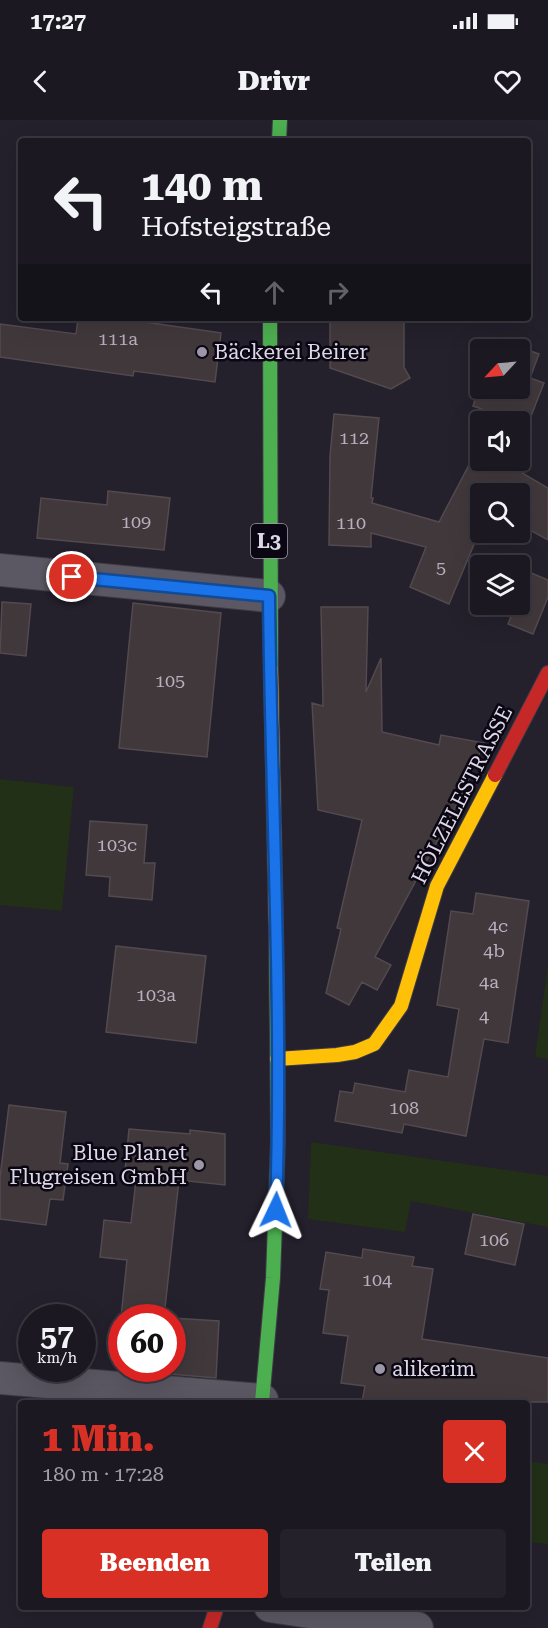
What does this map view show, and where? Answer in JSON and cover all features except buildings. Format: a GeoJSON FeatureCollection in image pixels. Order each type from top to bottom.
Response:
{"type":"FeatureCollection","features":[{"type":"Feature","properties":{"kind":"main road"},"geometry":{"type":"LineString","coordinates":[[279,138],[280,120]]}},
{"type":"Feature","properties":{"kind":"main road","name":"L3"},"geometry":{"type":"LineString","coordinates":[[262,1400],[273,1278],[278,1141],[278,1010],[269,596],[270,321]]}},
{"type":"Feature","properties":{"kind":"main road","name":"HÖLZELESTRASSE"},"geometry":{"type":"LineString","coordinates":[[277,1059],[337,1055],[355,1052],[374,1044],[401,1006],[437,886],[548,673]]}},
{"type":"Feature","properties":{"kind":"main road"},"geometry":{"type":"LineString","coordinates":[[210,1628],[216,1610]]}},
{"type":"Feature","properties":{"kind":"street"},"geometry":{"type":"LineString","coordinates":[[0,570],[269,596]]}},
{"type":"Feature","properties":{"kind":"street"},"geometry":{"type":"LineString","coordinates":[[0,1378],[251,1400]]}},
{"type":"Feature","properties":{"kind":"street"},"geometry":{"type":"LineString","coordinates":[[297,1610],[417,1628]]}},
{"type":"Feature","properties":{"kind":"green space"},"geometry":{"type":"Polygon","coordinates":[[[0,779],[74,787],[62,911],[0,905],[0,779]]]}},
{"type":"Feature","properties":{"kind":"green space"},"geometry":{"type":"Polygon","coordinates":[[[548,965],[548,1059],[535,1057],[548,965]]]}},
{"type":"Feature","properties":{"kind":"green space"},"geometry":{"type":"Polygon","coordinates":[[[311,1142],[548,1176],[548,1227],[411,1201],[405,1232],[308,1219],[311,1142]]]}},
{"type":"Feature","properties":{"kind":"green space"},"geometry":{"type":"Polygon","coordinates":[[[530,1462],[548,1464],[548,1544],[530,1542],[530,1462]]]}},
{"type":"Feature","properties":{"kind":"traffic: fast"},"geometry":{"type":"LineString","coordinates":[[279,138],[280,120]]}},
{"type":"Feature","properties":{"kind":"traffic: fast"},"geometry":{"type":"LineString","coordinates":[[270,321],[271,669]]}},
{"type":"Feature","properties":{"kind":"traffic: fast"},"geometry":{"type":"LineString","coordinates":[[262,1400],[273,1278],[278,1141],[276,926]]}},
{"type":"Feature","properties":{"kind":"traffic: slow"},"geometry":{"type":"LineString","coordinates":[[271,669],[276,926]]}},
{"type":"Feature","properties":{"kind":"traffic: slow"},"geometry":{"type":"LineString","coordinates":[[277,1059],[337,1055],[355,1052],[374,1044],[401,1006],[437,886],[495,775]]}},
{"type":"Feature","properties":{"kind":"traffic: jam"},"geometry":{"type":"LineString","coordinates":[[495,775],[548,673]]}},
{"type":"Feature","properties":{"kind":"traffic: jam"},"geometry":{"type":"LineString","coordinates":[[210,1628],[216,1610]]}},
{"type":"Feature","properties":{"kind":"place","name":"Bäckerei Beirer"},"geometry":{"type":"Point","coordinates":[202,352]}},
{"type":"Feature","properties":{"kind":"place","name":"Blue Planet Flugreisen GmbH"},"geometry":{"type":"Point","coordinates":[199,1165]}},
{"type":"Feature","properties":{"kind":"place","name":"alikerim"},"geometry":{"type":"Point","coordinates":[380,1369]}},
{"type":"Feature","properties":{"kind":"route"},"geometry":{"type":"LineString","coordinates":[[72,577],[269,596],[278,1010],[276,1210]]}}]}
